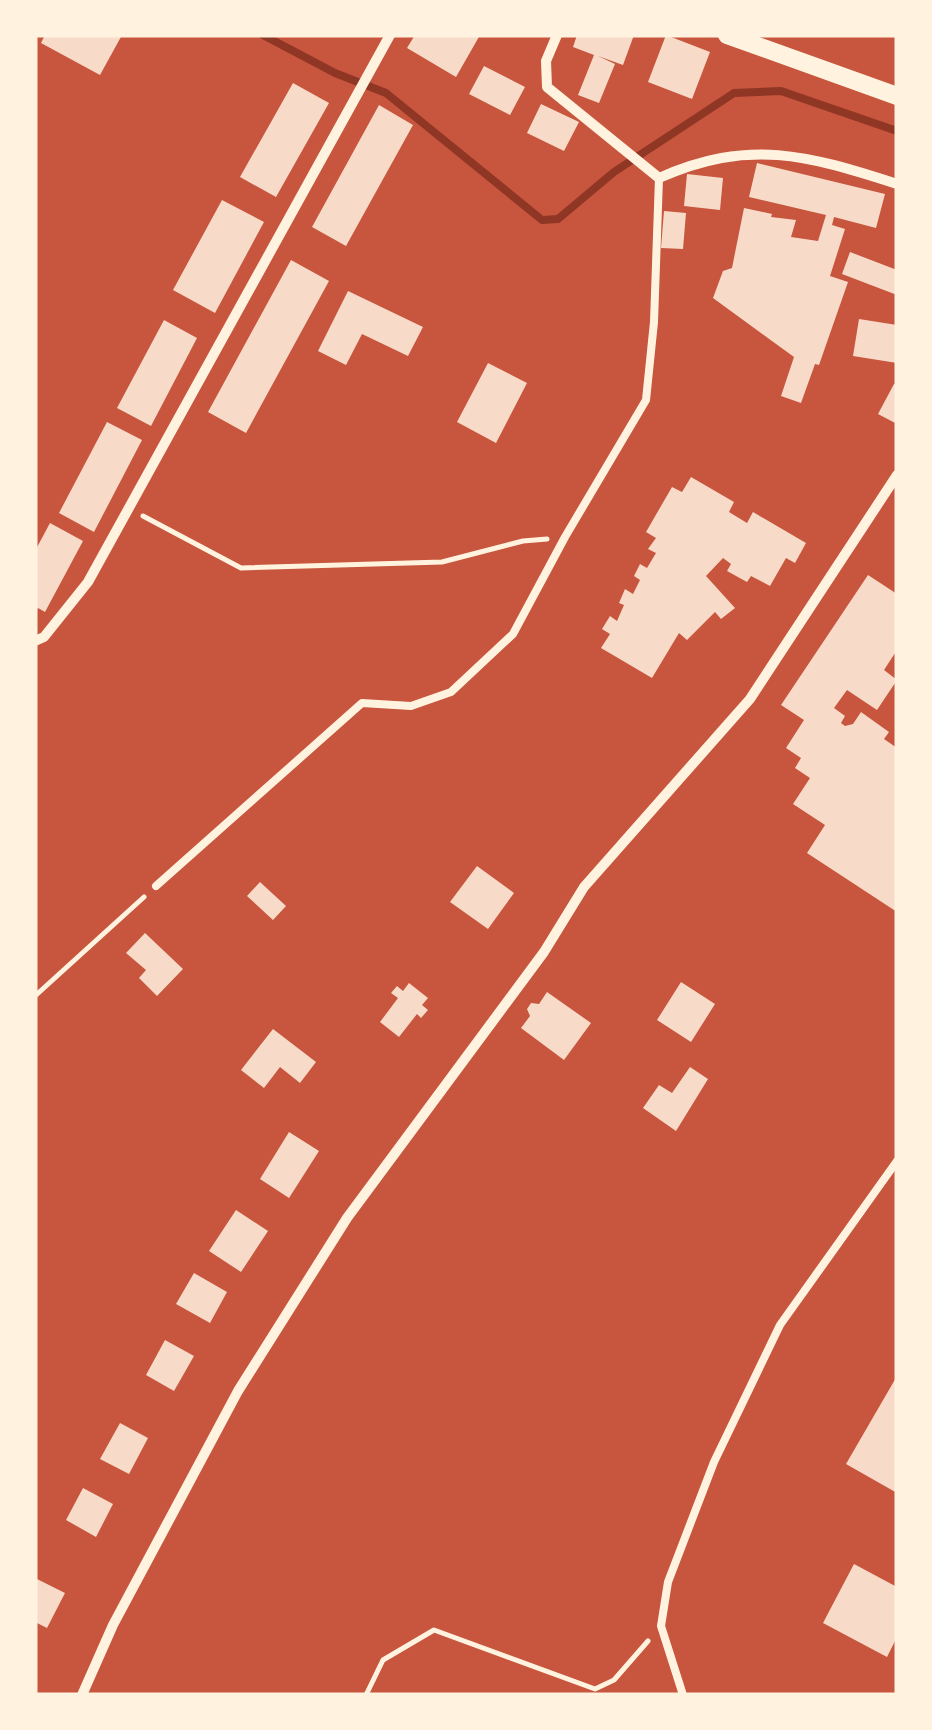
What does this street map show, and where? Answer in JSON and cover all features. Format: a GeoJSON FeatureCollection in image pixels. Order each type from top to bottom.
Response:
{"type":"FeatureCollection","features":[{"type":"Feature","properties":{"kind":"street"},"geometry":{"type":"LineString","coordinates":[[35,641],[44,638],[88,582],[390,35]]}},
{"type":"Feature","properties":{"kind":"street"},"geometry":{"type":"LineString","coordinates":[[556,35],[546,61],[546,87],[659,178],[697,161],[757,152],[828,163],[897,184]]}},
{"type":"Feature","properties":{"kind":"street"},"geometry":{"type":"LineString","coordinates":[[727,35],[897,96]]}},
{"type":"Feature","properties":{"kind":"street"},"geometry":{"type":"LineString","coordinates":[[82,1695],[113,1625],[238,1391],[346,1218],[544,952],[584,887],[750,698],[897,475]]}},
{"type":"Feature","properties":{"kind":"lane"},"geometry":{"type":"LineString","coordinates":[[156,886],[362,702],[411,706],[451,692],[513,634],[564,538],[646,400],[654,322],[659,178]]}},
{"type":"Feature","properties":{"kind":"lane"},"geometry":{"type":"LineString","coordinates":[[683,1695],[662,1626],[668,1582],[714,1462],[780,1324],[897,1160]]}},
{"type":"Feature","properties":{"kind":"path"},"geometry":{"type":"LineString","coordinates":[[128,508],[241,568],[442,562],[522,541],[564,538]]}},
{"type":"Feature","properties":{"kind":"path"},"geometry":{"type":"LineString","coordinates":[[35,996],[156,886]]}},
{"type":"Feature","properties":{"kind":"path"},"geometry":{"type":"LineString","coordinates":[[366,1695],[383,1660],[434,1630],[594,1689],[614,1680],[662,1626]]}},
{"type":"Feature","properties":{"kind":"building"},"geometry":{"type":"Polygon","coordinates":[[[45,35],[122,35],[100,75],[41,43],[45,35]]]}},
{"type":"Feature","properties":{"kind":"building"},"geometry":{"type":"Polygon","coordinates":[[[415,35],[480,35],[456,77],[407,48],[415,35]]]}},
{"type":"Feature","properties":{"kind":"building"},"geometry":{"type":"Polygon","coordinates":[[[577,35],[634,35],[623,65],[598,56],[615,64],[599,103],[578,95],[594,55],[573,47],[577,35]]]}},
{"type":"Feature","properties":{"kind":"building"},"geometry":{"type":"Polygon","coordinates":[[[666,35],[710,52],[692,99],[648,82],[666,35]]]}},
{"type":"Feature","properties":{"kind":"building"},"geometry":{"type":"Polygon","coordinates":[[[484,66],[525,87],[510,115],[469,94],[484,66]]]}},
{"type":"Feature","properties":{"kind":"building"},"geometry":{"type":"Polygon","coordinates":[[[293,83],[329,103],[276,197],[240,177],[293,83]]]}},
{"type":"Feature","properties":{"kind":"building"},"geometry":{"type":"Polygon","coordinates":[[[541,104],[579,122],[564,151],[527,133],[541,104]]]}},
{"type":"Feature","properties":{"kind":"building"},"geometry":{"type":"Polygon","coordinates":[[[379,105],[413,125],[346,246],[312,227],[379,105]]]}},
{"type":"Feature","properties":{"kind":"building"},"geometry":{"type":"Polygon","coordinates":[[[757,163],[885,194],[876,228],[834,217],[832,225],[845,229],[830,276],[848,282],[819,365],[815,364],[801,403],[781,396],[794,357],[713,298],[723,271],[732,268],[744,208],[796,220],[791,237],[818,241],[826,215],[749,197],[757,163]]]}},
{"type":"Feature","properties":{"kind":"building"},"geometry":{"type":"Polygon","coordinates":[[[687,174],[723,178],[720,210],[684,206],[687,174]]]}},
{"type":"Feature","properties":{"kind":"building"},"geometry":{"type":"Polygon","coordinates":[[[222,200],[264,222],[215,313],[173,290],[222,200]]]}},
{"type":"Feature","properties":{"kind":"building"},"geometry":{"type":"Polygon","coordinates":[[[664,211],[686,213],[683,249],[661,248],[664,211]]]}},
{"type":"Feature","properties":{"kind":"building"},"geometry":{"type":"Polygon","coordinates":[[[850,252],[897,270],[897,295],[842,274],[850,252]]]}},
{"type":"Feature","properties":{"kind":"building"},"geometry":{"type":"Polygon","coordinates":[[[291,260],[329,281],[246,433],[208,412],[291,260]]]}},
{"type":"Feature","properties":{"kind":"building"},"geometry":{"type":"Polygon","coordinates":[[[348,291],[423,327],[408,356],[362,334],[346,365],[318,351],[348,291]]]}},
{"type":"Feature","properties":{"kind":"building"},"geometry":{"type":"Polygon","coordinates":[[[859,319],[897,325],[897,363],[853,356],[859,319]]]}},
{"type":"Feature","properties":{"kind":"building"},"geometry":{"type":"Polygon","coordinates":[[[164,320],[197,338],[151,426],[117,408],[164,320]]]}},
{"type":"Feature","properties":{"kind":"building"},"geometry":{"type":"Polygon","coordinates":[[[488,363],[527,383],[496,443],[457,422],[488,363]]]}},
{"type":"Feature","properties":{"kind":"building"},"geometry":{"type":"Polygon","coordinates":[[[894,384],[897,385],[897,424],[878,414],[894,384]]]}},
{"type":"Feature","properties":{"kind":"building"},"geometry":{"type":"Polygon","coordinates":[[[107,422],[142,440],[94,532],[59,513],[107,422]]]}},
{"type":"Feature","properties":{"kind":"building"},"geometry":{"type":"Polygon","coordinates":[[[691,477],[734,502],[729,512],[747,523],[753,512],[806,543],[795,563],[786,558],[770,586],[751,576],[747,582],[727,571],[731,564],[723,558],[706,576],[735,608],[721,619],[715,612],[687,640],[679,633],[652,678],[601,648],[610,634],[602,629],[610,616],[617,621],[625,589],[633,594],[640,580],[634,576],[640,564],[647,568],[656,553],[648,549],[656,538],[646,532],[672,487],[682,492],[691,477]]]}},
{"type":"Feature","properties":{"kind":"building"},"geometry":{"type":"Polygon","coordinates":[[[50,523],[83,541],[45,612],[38,608],[35,613],[35,551],[50,523]]]}},
{"type":"Feature","properties":{"kind":"building"},"geometry":{"type":"Polygon","coordinates":[[[868,575],[897,594],[897,650],[884,670],[897,680],[877,710],[847,690],[834,708],[845,716],[841,723],[845,726],[853,724],[861,712],[889,732],[884,739],[897,748],[897,912],[807,853],[825,825],[793,804],[810,778],[795,768],[801,758],[786,748],[804,720],[781,705],[868,575]]]}},
{"type":"Feature","properties":{"kind":"building"},"geometry":{"type":"Polygon","coordinates":[[[477,866],[514,893],[488,929],[450,902],[477,866]]]}},
{"type":"Feature","properties":{"kind":"building"},"geometry":{"type":"Polygon","coordinates":[[[260,882],[286,906],[273,920],[247,896],[260,882]]]}},
{"type":"Feature","properties":{"kind":"building"},"geometry":{"type":"Polygon","coordinates":[[[145,933],[183,969],[157,996],[139,978],[146,970],[126,953],[145,933]]]}},
{"type":"Feature","properties":{"kind":"building"},"geometry":{"type":"Polygon","coordinates":[[[681,982],[715,1004],[691,1042],[657,1020],[681,982]]]}},
{"type":"Feature","properties":{"kind":"building"},"geometry":{"type":"Polygon","coordinates":[[[409,983],[428,998],[422,1005],[428,1010],[421,1018],[417,1014],[399,1037],[380,1022],[398,998],[391,993],[397,986],[403,991],[409,983]]]}},
{"type":"Feature","properties":{"kind":"building"},"geometry":{"type":"Polygon","coordinates":[[[547,992],[591,1023],[564,1060],[521,1028],[530,1016],[527,1009],[531,1003],[539,1004],[547,992]]]}},
{"type":"Feature","properties":{"kind":"building"},"geometry":{"type":"Polygon","coordinates":[[[273,1029],[316,1062],[300,1083],[280,1067],[264,1088],[241,1070],[273,1029]]]}},
{"type":"Feature","properties":{"kind":"building"},"geometry":{"type":"Polygon","coordinates":[[[690,1067],[708,1079],[676,1131],[643,1108],[659,1085],[672,1093],[690,1067]]]}},
{"type":"Feature","properties":{"kind":"building"},"geometry":{"type":"Polygon","coordinates":[[[289,1132],[319,1151],[289,1198],[260,1179],[289,1132]]]}},
{"type":"Feature","properties":{"kind":"building"},"geometry":{"type":"Polygon","coordinates":[[[236,1210],[268,1231],[241,1272],[209,1251],[236,1210]]]}},
{"type":"Feature","properties":{"kind":"building"},"geometry":{"type":"Polygon","coordinates":[[[194,1273],[227,1292],[210,1323],[176,1304],[194,1273]]]}},
{"type":"Feature","properties":{"kind":"building"},"geometry":{"type":"Polygon","coordinates":[[[165,1340],[194,1356],[174,1391],[146,1375],[165,1340]]]}},
{"type":"Feature","properties":{"kind":"building"},"geometry":{"type":"Polygon","coordinates":[[[897,1376],[897,1493],[846,1464],[897,1376]]]}},
{"type":"Feature","properties":{"kind":"building"},"geometry":{"type":"Polygon","coordinates":[[[120,1423],[148,1438],[129,1474],[100,1459],[120,1423]]]}},
{"type":"Feature","properties":{"kind":"building"},"geometry":{"type":"Polygon","coordinates":[[[83,1488],[113,1504],[96,1537],[66,1520],[83,1488]]]}},
{"type":"Feature","properties":{"kind":"building"},"geometry":{"type":"Polygon","coordinates":[[[854,1564],[897,1587],[897,1637],[887,1657],[823,1623],[854,1564]]]}},
{"type":"Feature","properties":{"kind":"building"},"geometry":{"type":"Polygon","coordinates":[[[35,1578],[65,1593],[47,1628],[35,1622],[35,1578]]]}},
{"type":"Feature","properties":{"kind":"waterway"},"geometry":{"type":"LineString","coordinates":[[263,35],[335,73],[386,93],[542,220],[558,219],[614,172],[734,93],[781,91],[897,131]]}}]}
